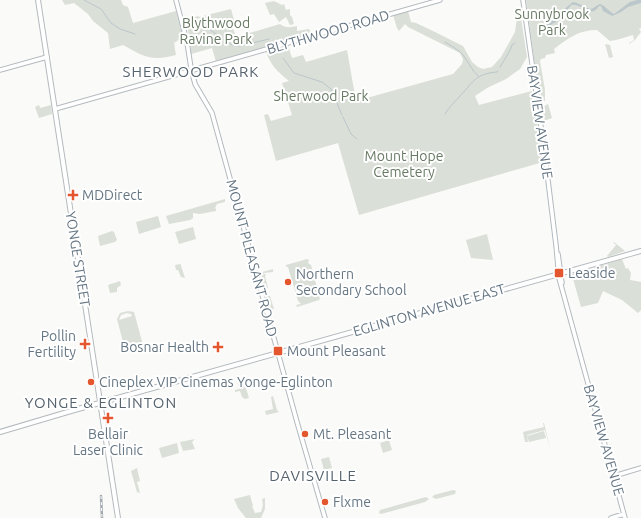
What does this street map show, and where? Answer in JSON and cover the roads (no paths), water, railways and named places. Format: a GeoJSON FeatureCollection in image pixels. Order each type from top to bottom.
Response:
{"type":"FeatureCollection","features":[{"type":"Feature","properties":{"kind":"main road","name":"YONGE STREET"},"geometry":{"type":"LineString","coordinates":[[38,0],[118,518]]}},
{"type":"Feature","properties":{"kind":"main road","name":"MOUNT PLEASANT ROAD"},"geometry":{"type":"LineString","coordinates":[[176,0],[187,42],[196,86],[212,113],[325,518]]}},
{"type":"Feature","properties":{"kind":"main road","name":"BLYTHWOOD ROAD"},"geometry":{"type":"LineString","coordinates":[[55,109],[440,0]]}},
{"type":"Feature","properties":{"kind":"main road","name":"BAYVIEW AVENUE"},"geometry":{"type":"LineString","coordinates":[[523,0],[538,102],[559,274],[563,294],[625,516]]}},
{"type":"Feature","properties":{"kind":"main road"},"geometry":{"type":"LineString","coordinates":[[0,70],[47,57]]}},
{"type":"Feature","properties":{"kind":"main road","name":"EGLINTON AVENUE EAST"},"geometry":{"type":"LineString","coordinates":[[0,432],[101,402],[641,251]]}},
{"type":"Feature","properties":{"kind":"main road"},"geometry":{"type":"LineString","coordinates":[[614,476],[641,468]]}},
{"type":"Feature","properties":{"kind":"main road"},"geometry":{"type":"LineString","coordinates":[[611,518],[625,516]]}},
{"type":"Feature","properties":{"kind":"waterway"},"geometry":{"type":"LineString","coordinates":[[84,0],[101,9],[111,23],[120,29],[135,34]]}},
{"type":"Feature","properties":{"kind":"waterway"},"geometry":{"type":"LineString","coordinates":[[199,22],[232,45],[240,46],[269,39]]}},
{"type":"Feature","properties":{"kind":"waterway"},"geometry":{"type":"LineString","coordinates":[[445,42],[457,49],[463,55],[478,76]]}},
{"type":"Feature","properties":{"kind":"waterway"},"geometry":{"type":"LineString","coordinates":[[500,67],[512,45],[515,43]]}},
{"type":"Feature","properties":{"kind":"waterway"},"geometry":{"type":"LineString","coordinates":[[283,58],[294,73],[322,82],[331,89],[342,115]]}},
{"type":"Feature","properties":{"kind":"waterway"},"geometry":{"type":"LineString","coordinates":[[445,114],[475,80],[483,75],[498,71]]}},
{"type":"Feature","properties":{"kind":"waterway"},"geometry":{"type":"LineString","coordinates":[[343,117],[351,134],[357,139]]}},
{"type":"Feature","properties":{"kind":"railway"},"geometry":{"type":"LineString","coordinates":[[101,496],[102,518]]}},
{"type":"Feature","properties":{"kind":"place","name":"MDDirect"},"geometry":{"type":"Point","coordinates":[73,195]}},
{"type":"Feature","properties":{"kind":"place","name":"Leaside"},"geometry":{"type":"Point","coordinates":[559,273]}},
{"type":"Feature","properties":{"kind":"place","name":"Northern Secondary School"},"geometry":{"type":"Point","coordinates":[288,282]}},
{"type":"Feature","properties":{"kind":"place","name":"Pollin Fertility"},"geometry":{"type":"Point","coordinates":[85,344]}},
{"type":"Feature","properties":{"kind":"place","name":"Bosnar Health"},"geometry":{"type":"Point","coordinates":[218,347]}},
{"type":"Feature","properties":{"kind":"place","name":"Mount Pleasant"},"geometry":{"type":"Point","coordinates":[278,351]}},
{"type":"Feature","properties":{"kind":"place","name":"Cineplex VIP Cinemas Yonge-Eglinton"},"geometry":{"type":"Point","coordinates":[91,382]}},
{"type":"Feature","properties":{"kind":"place","name":"Bellair Laser Clinic"},"geometry":{"type":"Point","coordinates":[108,418]}},
{"type":"Feature","properties":{"kind":"place","name":"Mt. Pleasant"},"geometry":{"type":"Point","coordinates":[305,434]}},
{"type":"Feature","properties":{"kind":"place","name":"Flxme"},"geometry":{"type":"Point","coordinates":[325,502]}},
{"type":"Feature","properties":{"kind":"district","name":"SHERWOOD PARK"},"geometry":{"type":"Point","coordinates":[191,71]}},
{"type":"Feature","properties":{"kind":"district","name":"YONGE & EGLINTON"},"geometry":{"type":"Point","coordinates":[101,402]}},
{"type":"Feature","properties":{"kind":"district","name":"DAVISVILLE"},"geometry":{"type":"Point","coordinates":[313,475]}},
{"type":"Feature","properties":{"kind":"park label","name":"Sunnybrook Park"},"geometry":{"type":"Point","coordinates":[552,22]}},
{"type":"Feature","properties":{"kind":"park label","name":"Blythwood Ravine Park"},"geometry":{"type":"Point","coordinates":[216,32]}},
{"type":"Feature","properties":{"kind":"park label","name":"Sherwood Park"},"geometry":{"type":"Point","coordinates":[321,96]}},
{"type":"Feature","properties":{"kind":"park label","name":"Mount Hope Cemetery"},"geometry":{"type":"Point","coordinates":[404,164]}}]}
